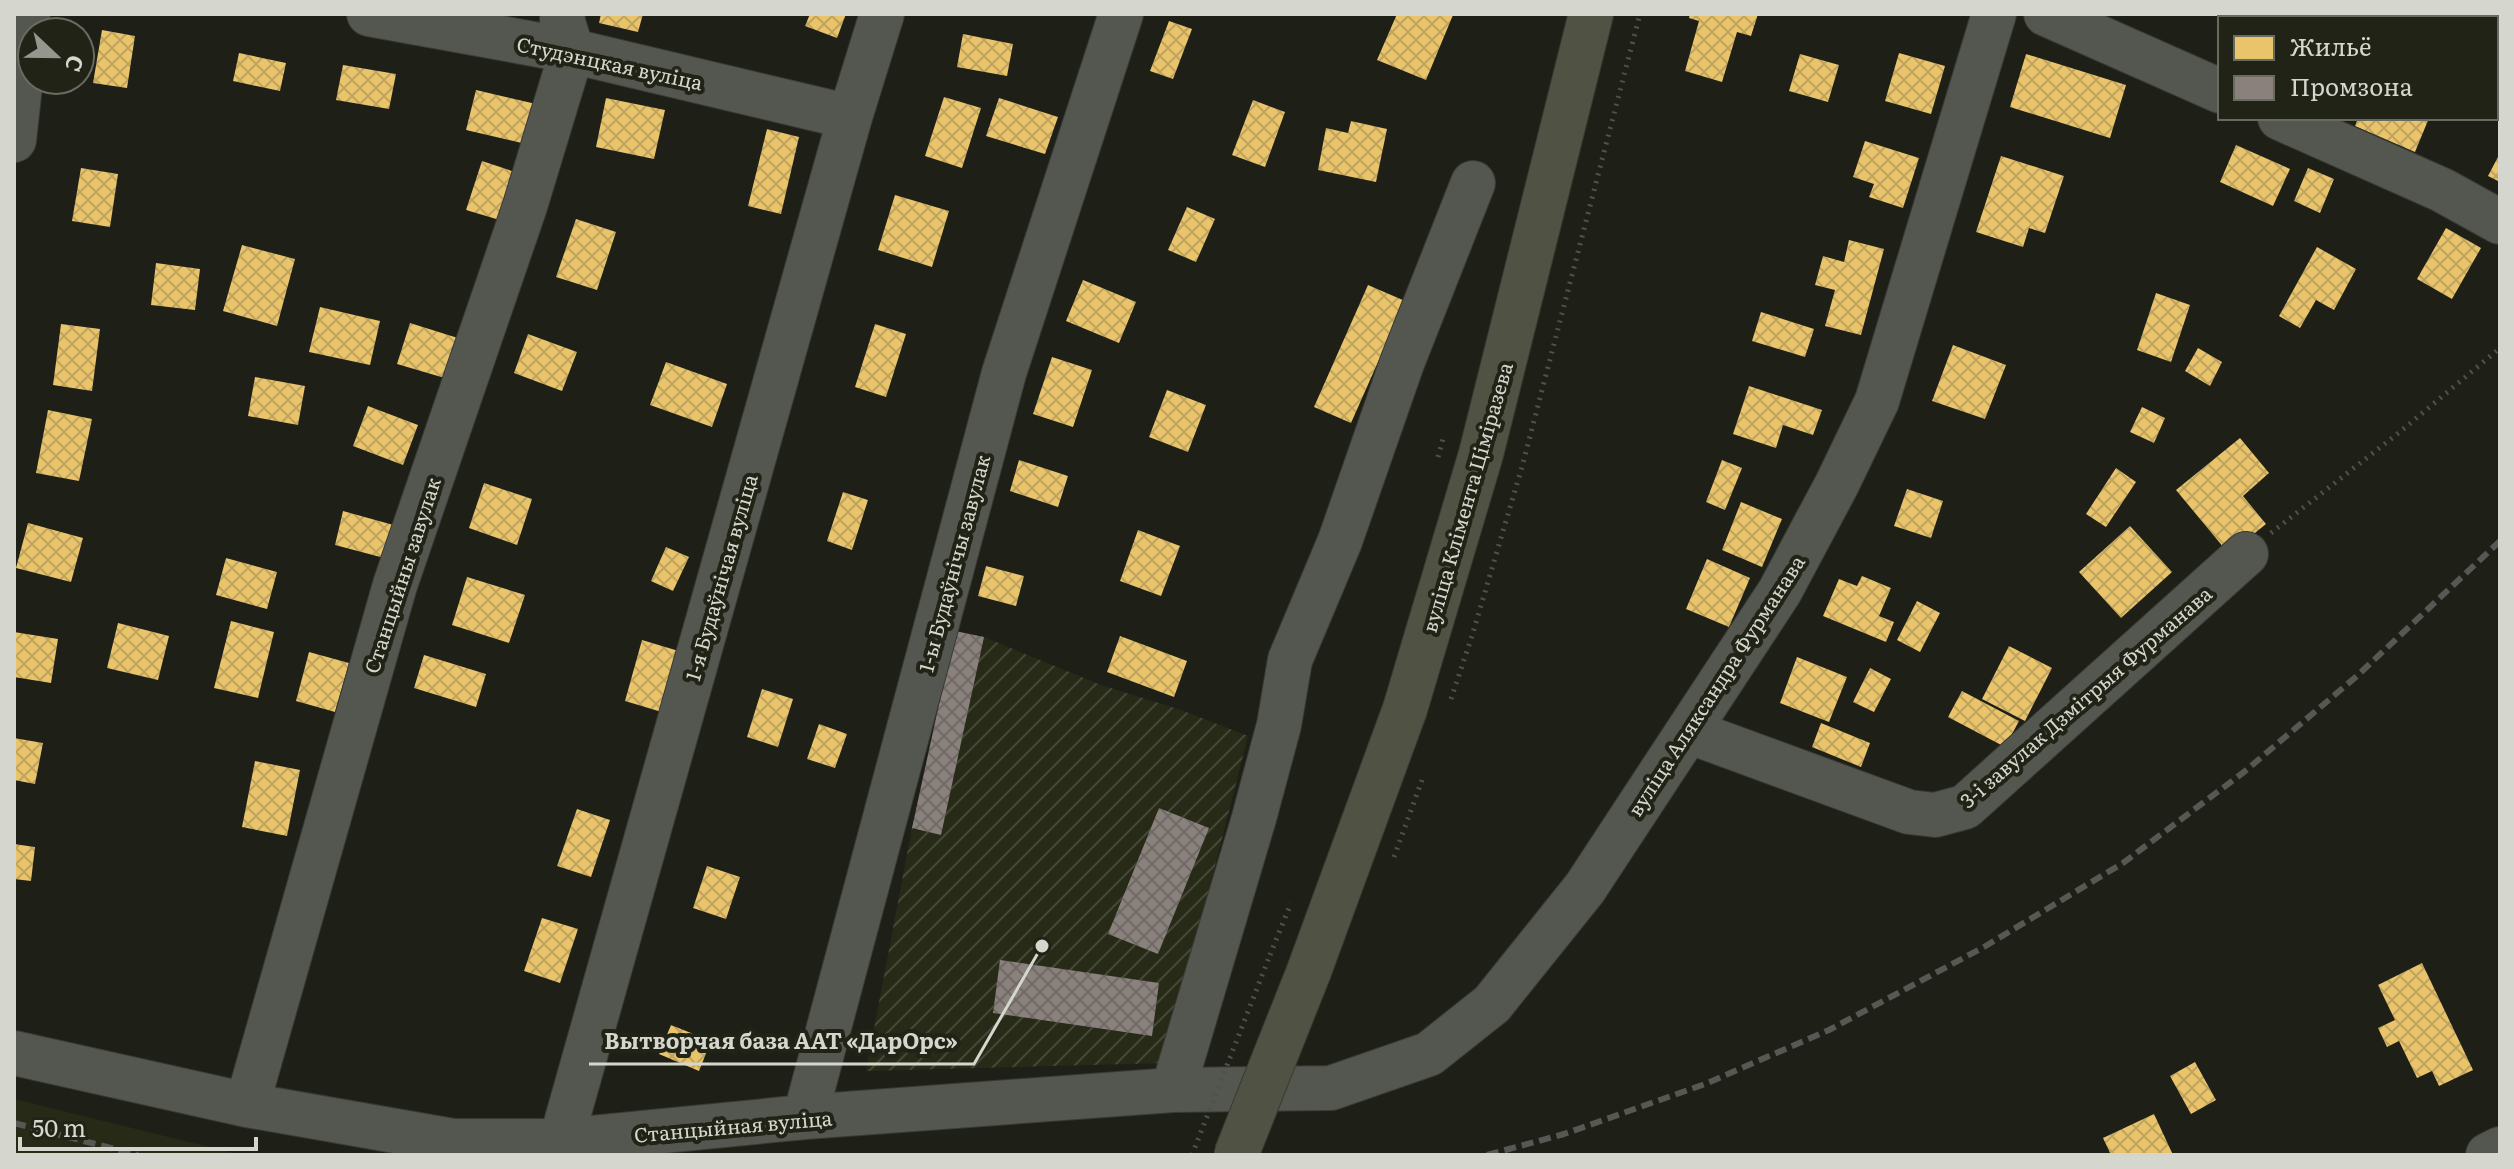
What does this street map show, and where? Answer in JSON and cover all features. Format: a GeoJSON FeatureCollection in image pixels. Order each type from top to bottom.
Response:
{"type":"FeatureCollection","features":[{"type":"Feature","properties":{"kind":"main road","name":"вуліца Клімента Ціміразева"},"geometry":{"type":"LineString","coordinates":[[1236,1155],[1290,963],[1405,709],[1481,454],[1591,14]]}},
{"type":"Feature","properties":{"kind":"street"},"geometry":{"type":"LineString","coordinates":[[14,140],[28,14]]}},
{"type":"Feature","properties":{"kind":"street","name":"Студэнцкая вуліца"},"geometry":{"type":"LineString","coordinates":[[369,14],[568,32],[850,117]]}},
{"type":"Feature","properties":{"kind":"street","name":"1-я Будаўнічая вуліца"},"geometry":{"type":"LineString","coordinates":[[561,1141],[850,117],[882,14]]}},
{"type":"Feature","properties":{"kind":"street","name":"1-ы Будаўнічы завулак"},"geometry":{"type":"LineString","coordinates":[[805,1117],[1004,373],[1121,14]]}},
{"type":"Feature","properties":{"kind":"street","name":"вуліца Аляксандра Фурманава"},"geometry":{"type":"LineString","coordinates":[[1173,1090],[1331,1088],[1429,1054],[1492,1004],[1585,888],[1780,591],[1877,401],[1994,14]]}},
{"type":"Feature","properties":{"kind":"street"},"geometry":{"type":"LineString","coordinates":[[2046,14],[2218,90]]}},
{"type":"Feature","properties":{"kind":"street","name":"Станцыйны завулак"},"geometry":{"type":"LineString","coordinates":[[247,1105],[395,585],[525,206],[568,32]]}},
{"type":"Feature","properties":{"kind":"street"},"geometry":{"type":"LineString","coordinates":[[2284,120],[2442,190],[2500,222]]}},
{"type":"Feature","properties":{"kind":"street"},"geometry":{"type":"LineString","coordinates":[[1173,1090],[1258,805],[1279,725],[1290,660],[1340,541],[1402,363],[1473,183]]}},
{"type":"Feature","properties":{"kind":"street","name":"3-і завулак Дзмітрыя Фурманава"},"geometry":{"type":"LineString","coordinates":[[1688,731],[1909,812],[1935,815],[1965,807],[2246,554]]}},
{"type":"Feature","properties":{"kind":"street","name":"Станцыйная вуліца"},"geometry":{"type":"LineString","coordinates":[[14,1053],[247,1105],[453,1141],[561,1141],[805,1117],[1173,1090]]}},
{"type":"Feature","properties":{"kind":"street"},"geometry":{"type":"LineString","coordinates":[[2488,1155],[2500,1149]]}},
{"type":"Feature","properties":{"kind":"path"},"geometry":{"type":"LineString","coordinates":[[2246,554],[2500,348]]}},
{"type":"Feature","properties":{"kind":"path"},"geometry":{"type":"LineString","coordinates":[[1434,470],[1447,424]]}},
{"type":"Feature","properties":{"kind":"path"},"geometry":{"type":"LineString","coordinates":[[1192,1155],[1290,963],[1292,899]]}},
{"type":"Feature","properties":{"kind":"shaded area"},"geometry":{"type":"Polygon","coordinates":[[[955,631],[984,637],[1101,685],[1181,710],[1248,736],[1165,1063],[866,1071],[912,828],[955,631]]]}},
{"type":"Feature","properties":{"kind":"shaded area"},"geometry":{"type":"Polygon","coordinates":[[[14,1099],[242,1155],[14,1155],[14,1099]]]}},
{"type":"Feature","properties":{"kind":"building: Жильё"},"geometry":{"type":"Polygon","coordinates":[[[601,14],[643,14],[638,32],[599,23],[601,14]]]}},
{"type":"Feature","properties":{"kind":"building: Жильё"},"geometry":{"type":"Polygon","coordinates":[[[810,14],[846,14],[837,38],[805,26],[810,14]]]}},
{"type":"Feature","properties":{"kind":"building: Жильё"},"geometry":{"type":"Polygon","coordinates":[[[1397,14],[1453,15],[1426,80],[1377,60],[1397,14]]]}},
{"type":"Feature","properties":{"kind":"building: Жильё"},"geometry":{"type":"Polygon","coordinates":[[[1690,14],[1758,14],[1751,36],[1737,32],[1722,82],[1685,71],[1699,21],[1689,18],[1690,14]]]}},
{"type":"Feature","properties":{"kind":"building: Жильё"},"geometry":{"type":"Polygon","coordinates":[[[1169,21],[1192,29],[1173,79],[1150,71],[1169,21]]]}},
{"type":"Feature","properties":{"kind":"building: Жильё"},"geometry":{"type":"Polygon","coordinates":[[[102,30],[135,36],[127,88],[96,83],[102,30]]]}},
{"type":"Feature","properties":{"kind":"building: Жильё"},"geometry":{"type":"Polygon","coordinates":[[[963,34],[1013,44],[1007,76],[957,67],[963,34]]]}},
{"type":"Feature","properties":{"kind":"building: Жильё"},"geometry":{"type":"Polygon","coordinates":[[[239,53],[286,63],[280,91],[233,81],[239,53]]]}},
{"type":"Feature","properties":{"kind":"building: Жильё"},"geometry":{"type":"Polygon","coordinates":[[[1899,53],[1945,66],[1931,114],[1885,101],[1899,53]]]}},
{"type":"Feature","properties":{"kind":"building: Жильё"},"geometry":{"type":"Polygon","coordinates":[[[1800,54],[1839,65],[1828,102],[1789,91],[1800,54]]]}},
{"type":"Feature","properties":{"kind":"building: Жильё"},"geometry":{"type":"Polygon","coordinates":[[[2026,54],[2126,85],[2110,138],[2010,107],[2026,54]]]}},
{"type":"Feature","properties":{"kind":"building: Жильё"},"geometry":{"type":"Polygon","coordinates":[[[343,65],[396,74],[389,109],[336,100],[343,65]]]}},
{"type":"Feature","properties":{"kind":"building: Жильё"},"geometry":{"type":"Polygon","coordinates":[[[476,90],[536,104],[526,144],[466,130],[476,90]]]}},
{"type":"Feature","properties":{"kind":"building: Жильё"},"geometry":{"type":"Polygon","coordinates":[[[944,97],[981,108],[962,168],[925,156],[944,97]]]}},
{"type":"Feature","properties":{"kind":"building: Жильё"},"geometry":{"type":"Polygon","coordinates":[[[606,98],[665,110],[654,159],[596,147],[606,98]]]}},
{"type":"Feature","properties":{"kind":"building: Жильё"},"geometry":{"type":"Polygon","coordinates":[[[999,98],[1058,117],[1045,154],[986,136],[999,98]]]}},
{"type":"Feature","properties":{"kind":"building: Жильё"},"geometry":{"type":"Polygon","coordinates":[[[1253,100],[1285,112],[1265,167],[1232,155],[1253,100]]]}},
{"type":"Feature","properties":{"kind":"building: Жильё"},"geometry":{"type":"Polygon","coordinates":[[[2357,120],[2428,120],[2415,152],[2355,126],[2357,120]]]}},
{"type":"Feature","properties":{"kind":"building: Жильё"},"geometry":{"type":"Polygon","coordinates":[[[1351,121],[1387,129],[1376,182],[1318,170],[1326,128],[1348,133],[1351,121]]]}},
{"type":"Feature","properties":{"kind":"building: Жильё"},"geometry":{"type":"Polygon","coordinates":[[[767,129],[799,137],[781,214],[748,206],[767,129]]]}},
{"type":"Feature","properties":{"kind":"building: Жильё"},"geometry":{"type":"Polygon","coordinates":[[[1865,141],[1919,158],[1903,208],[1869,197],[1874,184],[1853,177],[1865,141]]]}},
{"type":"Feature","properties":{"kind":"building: Жильё"},"geometry":{"type":"Polygon","coordinates":[[[2236,145],[2290,169],[2273,206],[2220,182],[2236,145]]]}},
{"type":"Feature","properties":{"kind":"building: Жильё"},"geometry":{"type":"Polygon","coordinates":[[[2500,153],[2500,182],[2488,176],[2500,153]]]}},
{"type":"Feature","properties":{"kind":"building: Жильё"},"geometry":{"type":"Polygon","coordinates":[[[2001,156],[2064,176],[2045,233],[2029,228],[2023,247],[1976,232],[2001,156]]]}},
{"type":"Feature","properties":{"kind":"building: Жильё"},"geometry":{"type":"Polygon","coordinates":[[[482,161],[518,173],[503,221],[466,210],[482,161]]]}},
{"type":"Feature","properties":{"kind":"building: Жильё"},"geometry":{"type":"Polygon","coordinates":[[[81,168],[118,174],[110,227],[72,221],[81,168]]]}},
{"type":"Feature","properties":{"kind":"building: Жильё"},"geometry":{"type":"Polygon","coordinates":[[[2308,168],[2334,179],[2320,213],[2294,201],[2308,168]]]}},
{"type":"Feature","properties":{"kind":"building: Жильё"},"geometry":{"type":"Polygon","coordinates":[[[895,195],[949,211],[932,267],[878,250],[895,195]]]}},
{"type":"Feature","properties":{"kind":"building: Жильё"},"geometry":{"type":"Polygon","coordinates":[[[1187,207],[1215,219],[1196,262],[1168,250],[1187,207]]]}},
{"type":"Feature","properties":{"kind":"building: Жильё"},"geometry":{"type":"Polygon","coordinates":[[[576,219],[616,232],[597,290],[556,277],[576,219]]]}},
{"type":"Feature","properties":{"kind":"building: Жильё"},"geometry":{"type":"Polygon","coordinates":[[[2446,228],[2481,248],[2452,299],[2417,279],[2446,228]]]}},
{"type":"Feature","properties":{"kind":"building: Жильё"},"geometry":{"type":"Polygon","coordinates":[[[1849,240],[1884,249],[1861,335],[1825,326],[1835,290],[1815,285],[1823,256],[1844,262],[1849,240]]]}},
{"type":"Feature","properties":{"kind":"building: Жильё"},"geometry":{"type":"Polygon","coordinates":[[[242,245],[295,259],[277,326],[223,311],[242,245]]]}},
{"type":"Feature","properties":{"kind":"building: Жильё"},"geometry":{"type":"Polygon","coordinates":[[[2317,247],[2356,269],[2334,310],[2316,300],[2300,328],[2279,316],[2317,247]]]}},
{"type":"Feature","properties":{"kind":"building: Жильё"},"geometry":{"type":"Polygon","coordinates":[[[156,263],[200,269],[195,310],[151,305],[156,263]]]}},
{"type":"Feature","properties":{"kind":"building: Жильё"},"geometry":{"type":"Polygon","coordinates":[[[1083,280],[1136,302],[1119,343],[1066,321],[1083,280]]]}},
{"type":"Feature","properties":{"kind":"building: Жильё"},"geometry":{"type":"Polygon","coordinates":[[[1368,285],[1405,301],[1351,423],[1314,407],[1368,285]]]}},
{"type":"Feature","properties":{"kind":"building: Жильё"},"geometry":{"type":"Polygon","coordinates":[[[2156,293],[2190,305],[2171,362],[2137,350],[2156,293]]]}},
{"type":"Feature","properties":{"kind":"building: Жильё"},"geometry":{"type":"Polygon","coordinates":[[[320,307],[380,321],[370,365],[309,352],[320,307]]]}},
{"type":"Feature","properties":{"kind":"building: Жильё"},"geometry":{"type":"Polygon","coordinates":[[[1761,312],[1814,329],[1805,357],[1752,341],[1761,312]]]}},
{"type":"Feature","properties":{"kind":"building: Жильё"},"geometry":{"type":"Polygon","coordinates":[[[410,323],[461,339],[448,379],[397,364],[410,323]]]}},
{"type":"Feature","properties":{"kind":"building: Жильё"},"geometry":{"type":"Polygon","coordinates":[[[61,324],[100,329],[92,391],[53,385],[61,324]]]}},
{"type":"Feature","properties":{"kind":"building: Жильё"},"geometry":{"type":"Polygon","coordinates":[[[875,324],[906,334],[886,397],[855,387],[875,324]]]}},
{"type":"Feature","properties":{"kind":"building: Жильё"},"geometry":{"type":"Polygon","coordinates":[[[528,334],[577,352],[562,391],[514,373],[528,334]]]}},
{"type":"Feature","properties":{"kind":"building: Жильё"},"geometry":{"type":"Polygon","coordinates":[[[1953,345],[2006,365],[1985,419],[1932,401],[1953,345]]]}},
{"type":"Feature","properties":{"kind":"building: Жильё"},"geometry":{"type":"Polygon","coordinates":[[[2198,348],[2222,362],[2210,386],[2185,371],[2198,348]]]}},
{"type":"Feature","properties":{"kind":"building: Жильё"},"geometry":{"type":"Polygon","coordinates":[[[1052,357],[1092,370],[1073,427],[1033,414],[1052,357]]]}},
{"type":"Feature","properties":{"kind":"building: Жильё"},"geometry":{"type":"Polygon","coordinates":[[[666,362],[727,384],[712,427],[650,405],[666,362]]]}},
{"type":"Feature","properties":{"kind":"building: Жильё"},"geometry":{"type":"Polygon","coordinates":[[[255,377],[305,386],[298,425],[248,416],[255,377]]]}},
{"type":"Feature","properties":{"kind":"building: Жильё"},"geometry":{"type":"Polygon","coordinates":[[[1749,386],[1822,410],[1813,435],[1783,425],[1776,448],[1733,434],[1749,386]]]}},
{"type":"Feature","properties":{"kind":"building: Жильё"},"geometry":{"type":"Polygon","coordinates":[[[1167,390],[1206,405],[1188,452],[1149,437],[1167,390]]]}},
{"type":"Feature","properties":{"kind":"building: Жильё"},"geometry":{"type":"Polygon","coordinates":[[[368,406],[418,425],[403,465],[353,446],[368,406]]]}},
{"type":"Feature","properties":{"kind":"building: Жильё"},"geometry":{"type":"Polygon","coordinates":[[[2142,407],[2165,418],[2154,443],[2130,432],[2142,407]]]}},
{"type":"Feature","properties":{"kind":"building: Жильё"},"geometry":{"type":"Polygon","coordinates":[[[48,410],[92,419],[79,481],[36,473],[48,410]]]}},
{"type":"Feature","properties":{"kind":"building: Жильё"},"geometry":{"type":"Polygon","coordinates":[[[2240,438],[2269,473],[2243,496],[2266,524],[2229,554],[2176,490],[2240,438]]]}},
{"type":"Feature","properties":{"kind":"building: Жильё"},"geometry":{"type":"Polygon","coordinates":[[[1019,460],[1068,476],[1058,507],[1010,491],[1019,460]]]}},
{"type":"Feature","properties":{"kind":"building: Жильё"},"geometry":{"type":"Polygon","coordinates":[[[1722,460],[1742,468],[1725,510],[1706,502],[1722,460]]]}},
{"type":"Feature","properties":{"kind":"building: Жильё"},"geometry":{"type":"Polygon","coordinates":[[[2116,468],[2136,482],[2106,527],[2086,514],[2116,468]]]}},
{"type":"Feature","properties":{"kind":"building: Жильё"},"geometry":{"type":"Polygon","coordinates":[[[484,483],[532,499],[517,545],[469,528],[484,483]]]}},
{"type":"Feature","properties":{"kind":"building: Жильё"},"geometry":{"type":"Polygon","coordinates":[[[1907,489],[1943,501],[1931,538],[1894,526],[1907,489]]]}},
{"type":"Feature","properties":{"kind":"building: Жильё"},"geometry":{"type":"Polygon","coordinates":[[[843,492],[868,500],[852,550],[827,541],[843,492]]]}},
{"type":"Feature","properties":{"kind":"building: Жильё"},"geometry":{"type":"Polygon","coordinates":[[[1741,502],[1782,519],[1762,567],[1722,550],[1741,502]]]}},
{"type":"Feature","properties":{"kind":"building: Жильё"},"geometry":{"type":"Polygon","coordinates":[[[343,511],[397,526],[388,559],[335,545],[343,511]]]}},
{"type":"Feature","properties":{"kind":"building: Жильё"},"geometry":{"type":"Polygon","coordinates":[[[28,523],[83,538],[71,582],[16,568],[28,523]]]}},
{"type":"Feature","properties":{"kind":"building: Жильё"},"geometry":{"type":"Polygon","coordinates":[[[2130,526],[2172,572],[2121,618],[2079,572],[2130,526]]]}},
{"type":"Feature","properties":{"kind":"building: Жильё"},"geometry":{"type":"Polygon","coordinates":[[[1138,530],[1180,546],[1161,596],[1120,581],[1138,530]]]}},
{"type":"Feature","properties":{"kind":"building: Жильё"},"geometry":{"type":"Polygon","coordinates":[[[666,547],[689,557],[673,591],[651,581],[666,547]]]}},
{"type":"Feature","properties":{"kind":"building: Жильё"},"geometry":{"type":"Polygon","coordinates":[[[226,558],[277,572],[267,609],[216,595],[226,558]]]}},
{"type":"Feature","properties":{"kind":"building: Жильё"},"geometry":{"type":"Polygon","coordinates":[[[1707,559],[1750,578],[1729,627],[1686,609],[1707,559]]]}},
{"type":"Feature","properties":{"kind":"building: Жильё"},"geometry":{"type":"Polygon","coordinates":[[[986,566],[1024,576],[1016,606],[978,596],[986,566]]]}},
{"type":"Feature","properties":{"kind":"building: Жильё"},"geometry":{"type":"Polygon","coordinates":[[[1862,576],[1891,588],[1879,616],[1894,622],[1886,642],[1823,616],[1839,579],[1857,586],[1862,576]]]}},
{"type":"Feature","properties":{"kind":"building: Жильё"},"geometry":{"type":"Polygon","coordinates":[[[467,577],[525,595],[509,643],[452,625],[467,577]]]}},
{"type":"Feature","properties":{"kind":"building: Жильё"},"geometry":{"type":"Polygon","coordinates":[[[1917,601],[1940,613],[1920,652],[1897,640],[1917,601]]]}},
{"type":"Feature","properties":{"kind":"building: Жильё"},"geometry":{"type":"Polygon","coordinates":[[[231,621],[274,632],[258,698],[214,688],[231,621]]]}},
{"type":"Feature","properties":{"kind":"building: Жильё"},"geometry":{"type":"Polygon","coordinates":[[[118,623],[169,636],[158,680],[107,668],[118,623]]]}},
{"type":"Feature","properties":{"kind":"building: Жильё"},"geometry":{"type":"Polygon","coordinates":[[[14,632],[58,639],[51,683],[14,677],[14,632]]]}},
{"type":"Feature","properties":{"kind":"building: Жильё"},"geometry":{"type":"Polygon","coordinates":[[[1120,636],[1187,661],[1174,697],[1107,672],[1120,636]]]}},
{"type":"Feature","properties":{"kind":"building: Жильё"},"geometry":{"type":"Polygon","coordinates":[[[642,640],[682,652],[665,713],[625,701],[642,640]]]}},
{"type":"Feature","properties":{"kind":"building: Жильё"},"geometry":{"type":"Polygon","coordinates":[[[2009,646],[2052,668],[2025,721],[1982,699],[2009,646]]]}},
{"type":"Feature","properties":{"kind":"building: Жильё"},"geometry":{"type":"Polygon","coordinates":[[[309,652],[349,663],[335,712],[296,701],[309,652]]]}},
{"type":"Feature","properties":{"kind":"building: Жильё"},"geometry":{"type":"Polygon","coordinates":[[[424,655],[486,674],[476,707],[414,688],[424,655]]]}},
{"type":"Feature","properties":{"kind":"building: Жильё"},"geometry":{"type":"Polygon","coordinates":[[[1797,657],[1847,677],[1829,722],[1780,703],[1797,657]]]}},
{"type":"Feature","properties":{"kind":"building: Жильё"},"geometry":{"type":"Polygon","coordinates":[[[1870,668],[1891,679],[1874,712],[1853,702],[1870,668]]]}},
{"type":"Feature","properties":{"kind":"building: Жильё"},"geometry":{"type":"Polygon","coordinates":[[[762,689],[793,699],[778,747],[747,737],[762,689]]]}},
{"type":"Feature","properties":{"kind":"building: Жильё"},"geometry":{"type":"Polygon","coordinates":[[[1962,691],[2019,721],[2005,747],[1948,717],[1962,691]]]}},
{"type":"Feature","properties":{"kind":"building: Жильё"},"geometry":{"type":"Polygon","coordinates":[[[1821,723],[1870,743],[1861,767],[1812,747],[1821,723]]]}},
{"type":"Feature","properties":{"kind":"building: Жильё"},"geometry":{"type":"Polygon","coordinates":[[[819,724],[847,734],[835,768],[807,759],[819,724]]]}},
{"type":"Feature","properties":{"kind":"building: Жильё"},"geometry":{"type":"Polygon","coordinates":[[[14,738],[43,743],[35,784],[14,780],[14,738]]]}},
{"type":"Feature","properties":{"kind":"building: Жильё"},"geometry":{"type":"Polygon","coordinates":[[[255,761],[300,770],[287,836],[242,827],[255,761]]]}},
{"type":"Feature","properties":{"kind":"building: Жильё"},"geometry":{"type":"Polygon","coordinates":[[[577,809],[610,820],[591,877],[557,866],[577,809]]]}},
{"type":"Feature","properties":{"kind":"building: Жильё"},"geometry":{"type":"Polygon","coordinates":[[[14,844],[35,847],[31,881],[14,879],[14,844]]]}},
{"type":"Feature","properties":{"kind":"building: Жильё"},"geometry":{"type":"Polygon","coordinates":[[[707,866],[740,877],[726,919],[693,908],[707,866]]]}},
{"type":"Feature","properties":{"kind":"building: Жильё"},"geometry":{"type":"Polygon","coordinates":[[[542,918],[578,929],[560,983],[524,971],[542,918]]]}},
{"type":"Feature","properties":{"kind":"building: Жильё"},"geometry":{"type":"Polygon","coordinates":[[[2422,963],[2473,1070],[2439,1086],[2432,1071],[2417,1078],[2399,1041],[2387,1047],[2378,1028],[2395,1020],[2378,985],[2422,963]]]}},
{"type":"Feature","properties":{"kind":"building: Жильё"},"geometry":{"type":"Polygon","coordinates":[[[671,1025],[711,1041],[699,1071],[659,1054],[671,1025]]]}},
{"type":"Feature","properties":{"kind":"building: Жильё"},"geometry":{"type":"Polygon","coordinates":[[[2195,1062],[2216,1100],[2191,1114],[2170,1076],[2195,1062]]]}},
{"type":"Feature","properties":{"kind":"building: Жильё"},"geometry":{"type":"Polygon","coordinates":[[[2154,1114],[2173,1155],[2111,1155],[2103,1138],[2154,1114]]]}},
{"type":"Feature","properties":{"kind":"building: Промзона"},"geometry":{"type":"Polygon","coordinates":[[[955,631],[984,637],[941,835],[912,828],[955,631]]]}},
{"type":"Feature","properties":{"kind":"building: Промзона"},"geometry":{"type":"Polygon","coordinates":[[[1159,808],[1209,828],[1158,954],[1108,934],[1159,808]]]}},
{"type":"Feature","properties":{"kind":"building: Промзона"},"geometry":{"type":"Polygon","coordinates":[[[1000,960],[1159,983],[1152,1036],[993,1013],[1000,960]]]}},
{"type":"Feature","properties":{"kind":"railway"},"geometry":{"type":"LineString","coordinates":[[1487,1155],[1564,1134],[1705,1084],[1829,1030],[1984,947],[2123,863],[2244,772],[2357,676],[2500,541]]}},
{"type":"Feature","properties":{"kind":"railway"},"geometry":{"type":"LineString","coordinates":[[14,1123],[138,1155]]}},
{"type":"Feature","properties":{"kind":"place","name":"Вытворчая база ААТ «ДарОрс»"},"geometry":{"type":"Point","coordinates":[1042,946]}}]}
